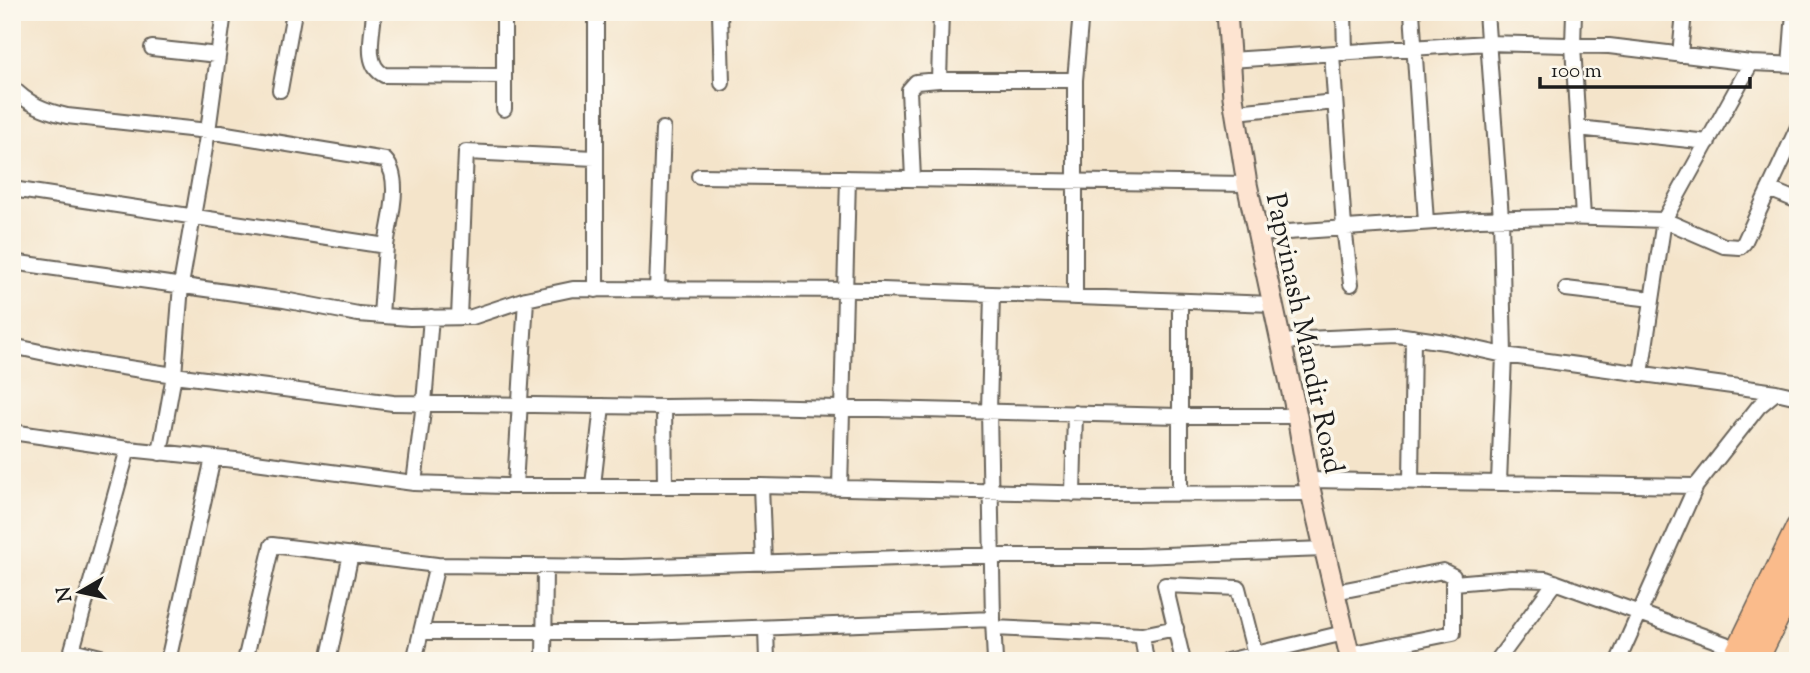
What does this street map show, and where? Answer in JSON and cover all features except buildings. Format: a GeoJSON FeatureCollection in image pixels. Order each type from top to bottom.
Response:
{"type":"FeatureCollection","features":[{"type":"Feature","properties":{"kind":"main road"},"geometry":{"type":"LineString","coordinates":[[1743,657],[1798,527]]}},
{"type":"Feature","properties":{"kind":"main road"},"geometry":{"type":"LineString","coordinates":[[1743,657],[1798,574]]}},
{"type":"Feature","properties":{"kind":"street"},"geometry":{"type":"LineString","coordinates":[[160,453],[174,375],[181,285],[208,131],[224,12]]}},
{"type":"Feature","properties":{"kind":"street"},"geometry":{"type":"LineString","coordinates":[[280,90],[294,12]]}},
{"type":"Feature","properties":{"kind":"street"},"geometry":{"type":"LineString","coordinates":[[374,12],[372,64],[376,71],[384,75],[504,76]]}},
{"type":"Feature","properties":{"kind":"street"},"geometry":{"type":"LineString","coordinates":[[504,12],[504,109]]}},
{"type":"Feature","properties":{"kind":"street"},"geometry":{"type":"LineString","coordinates":[[596,12],[596,289]]}},
{"type":"Feature","properties":{"kind":"street"},"geometry":{"type":"LineString","coordinates":[[720,12],[722,83]]}},
{"type":"Feature","properties":{"kind":"street"},"geometry":{"type":"LineString","coordinates":[[939,80],[941,12]]}},
{"type":"Feature","properties":{"kind":"street"},"geometry":{"type":"LineString","coordinates":[[1075,297],[1075,80],[1081,12]]}},
{"type":"Feature","properties":{"kind":"street","name":"Papvinash Mandir Road"},"geometry":{"type":"LineString","coordinates":[[1227,12],[1236,112],[1247,184],[1297,416],[1309,486],[1350,657]]}},
{"type":"Feature","properties":{"kind":"street"},"geometry":{"type":"LineString","coordinates":[[1344,12],[1335,102],[1351,284]]}},
{"type":"Feature","properties":{"kind":"street"},"geometry":{"type":"LineString","coordinates":[[1412,12],[1426,222]]}},
{"type":"Feature","properties":{"kind":"street"},"geometry":{"type":"LineString","coordinates":[[1486,12],[1501,219],[1503,355],[1499,482]]}},
{"type":"Feature","properties":{"kind":"street"},"geometry":{"type":"LineString","coordinates":[[1574,12],[1573,45],[1583,218]]}},
{"type":"Feature","properties":{"kind":"street"},"geometry":{"type":"LineString","coordinates":[[1680,55],[1684,12]]}},
{"type":"Feature","properties":{"kind":"street"},"geometry":{"type":"LineString","coordinates":[[1230,60],[1487,43],[1609,46],[1751,63],[1794,65],[1794,12]]}},
{"type":"Feature","properties":{"kind":"street"},"geometry":{"type":"LineString","coordinates":[[152,48],[218,55]]}},
{"type":"Feature","properties":{"kind":"street"},"geometry":{"type":"LineString","coordinates":[[1641,374],[1664,220],[1751,63]]}},
{"type":"Feature","properties":{"kind":"street"},"geometry":{"type":"LineString","coordinates":[[913,179],[909,90],[916,82],[1075,80]]}},
{"type":"Feature","properties":{"kind":"street"},"geometry":{"type":"LineString","coordinates":[[12,87],[25,100],[47,111],[67,116],[208,131],[385,160],[392,167],[395,178],[381,315]]}},
{"type":"Feature","properties":{"kind":"street"},"geometry":{"type":"LineString","coordinates":[[1236,112],[1335,102]]}},
{"type":"Feature","properties":{"kind":"street"},"geometry":{"type":"LineString","coordinates":[[1259,234],[1501,219],[1664,220],[1724,246],[1740,247],[1798,127]]}},
{"type":"Feature","properties":{"kind":"street"},"geometry":{"type":"LineString","coordinates":[[1578,128],[1708,142]]}},
{"type":"Feature","properties":{"kind":"street"},"geometry":{"type":"LineString","coordinates":[[657,290],[663,129]]}},
{"type":"Feature","properties":{"kind":"street"},"geometry":{"type":"LineString","coordinates":[[459,317],[466,152],[595,158]]}},
{"type":"Feature","properties":{"kind":"street"},"geometry":{"type":"LineString","coordinates":[[699,176],[1247,184]]}},
{"type":"Feature","properties":{"kind":"street"},"geometry":{"type":"LineString","coordinates":[[840,488],[848,178]]}},
{"type":"Feature","properties":{"kind":"street"},"geometry":{"type":"LineString","coordinates":[[12,189],[386,246]]}},
{"type":"Feature","properties":{"kind":"street"},"geometry":{"type":"LineString","coordinates":[[1769,189],[1798,201]]}},
{"type":"Feature","properties":{"kind":"street"},"geometry":{"type":"LineString","coordinates":[[12,262],[284,300],[358,314],[431,317],[472,317],[526,299],[573,289],[845,289],[1273,303]]}},
{"type":"Feature","properties":{"kind":"street"},"geometry":{"type":"LineString","coordinates":[[1566,289],[1652,299]]}},
{"type":"Feature","properties":{"kind":"street"},"geometry":{"type":"LineString","coordinates":[[992,295],[989,411],[995,661]]}},
{"type":"Feature","properties":{"kind":"street"},"geometry":{"type":"LineString","coordinates":[[515,486],[526,299]]}},
{"type":"Feature","properties":{"kind":"street"},"geometry":{"type":"LineString","coordinates":[[1180,300],[1180,494]]}},
{"type":"Feature","properties":{"kind":"street"},"geometry":{"type":"LineString","coordinates":[[414,483],[431,317]]}},
{"type":"Feature","properties":{"kind":"street"},"geometry":{"type":"LineString","coordinates":[[1282,344],[1306,339],[1397,335],[1503,355],[1798,397]]}},
{"type":"Feature","properties":{"kind":"street"},"geometry":{"type":"LineString","coordinates":[[1411,481],[1413,337]]}},
{"type":"Feature","properties":{"kind":"street"},"geometry":{"type":"LineString","coordinates":[[12,346],[83,361],[174,375],[393,403],[1297,416]]}},
{"type":"Feature","properties":{"kind":"street"},"geometry":{"type":"LineString","coordinates":[[1618,661],[1696,486],[1759,406],[1776,392]]}},
{"type":"Feature","properties":{"kind":"street"},"geometry":{"type":"LineString","coordinates":[[593,485],[602,406]]}},
{"type":"Feature","properties":{"kind":"street"},"geometry":{"type":"LineString","coordinates":[[664,407],[665,485]]}},
{"type":"Feature","properties":{"kind":"street"},"geometry":{"type":"LineString","coordinates":[[1073,494],[1076,413]]}},
{"type":"Feature","properties":{"kind":"street"},"geometry":{"type":"LineString","coordinates":[[12,432],[128,449],[414,483],[515,486],[761,486],[1073,494],[1180,494],[1411,481],[1696,486]]}},
{"type":"Feature","properties":{"kind":"street"},"geometry":{"type":"LineString","coordinates":[[117,661],[71,655],[128,449]]}},
{"type":"Feature","properties":{"kind":"street"},"geometry":{"type":"LineString","coordinates":[[168,661],[214,458]]}},
{"type":"Feature","properties":{"kind":"street"},"geometry":{"type":"LineString","coordinates":[[761,486],[764,563]]}},
{"type":"Feature","properties":{"kind":"street"},"geometry":{"type":"LineString","coordinates":[[245,661],[272,545],[438,565],[622,567],[992,556],[1138,556],[1325,549]]}},
{"type":"Feature","properties":{"kind":"street"},"geometry":{"type":"LineString","coordinates":[[328,661],[351,554]]}},
{"type":"Feature","properties":{"kind":"street"},"geometry":{"type":"LineString","coordinates":[[414,661],[438,565]]}},
{"type":"Feature","properties":{"kind":"street"},"geometry":{"type":"LineString","coordinates":[[544,661],[545,566]]}},
{"type":"Feature","properties":{"kind":"street"},"geometry":{"type":"LineString","coordinates":[[1335,592],[1443,571],[1453,576],[1452,633],[1350,657]]}},
{"type":"Feature","properties":{"kind":"street"},"geometry":{"type":"LineString","coordinates":[[1454,583],[1512,578],[1546,579],[1743,657]]}},
{"type":"Feature","properties":{"kind":"street"},"geometry":{"type":"LineString","coordinates":[[1497,661],[1555,582]]}},
{"type":"Feature","properties":{"kind":"street"},"geometry":{"type":"LineString","coordinates":[[1183,661],[1165,585],[1238,588],[1255,654]]}},
{"type":"Feature","properties":{"kind":"street"},"geometry":{"type":"LineString","coordinates":[[421,632],[993,624],[1142,635],[1175,628]]}},
{"type":"Feature","properties":{"kind":"street"},"geometry":{"type":"LineString","coordinates":[[766,628],[767,661]]}},
{"type":"Feature","properties":{"kind":"street"},"geometry":{"type":"LineString","coordinates":[[1227,661],[1344,633]]}},
{"type":"Feature","properties":{"kind":"street"},"geometry":{"type":"LineString","coordinates":[[1142,635],[1146,661]]}},
{"type":"Feature","properties":{"kind":"lane"},"geometry":{"type":"LineString","coordinates":[[12,659],[27,661]]}}]}
